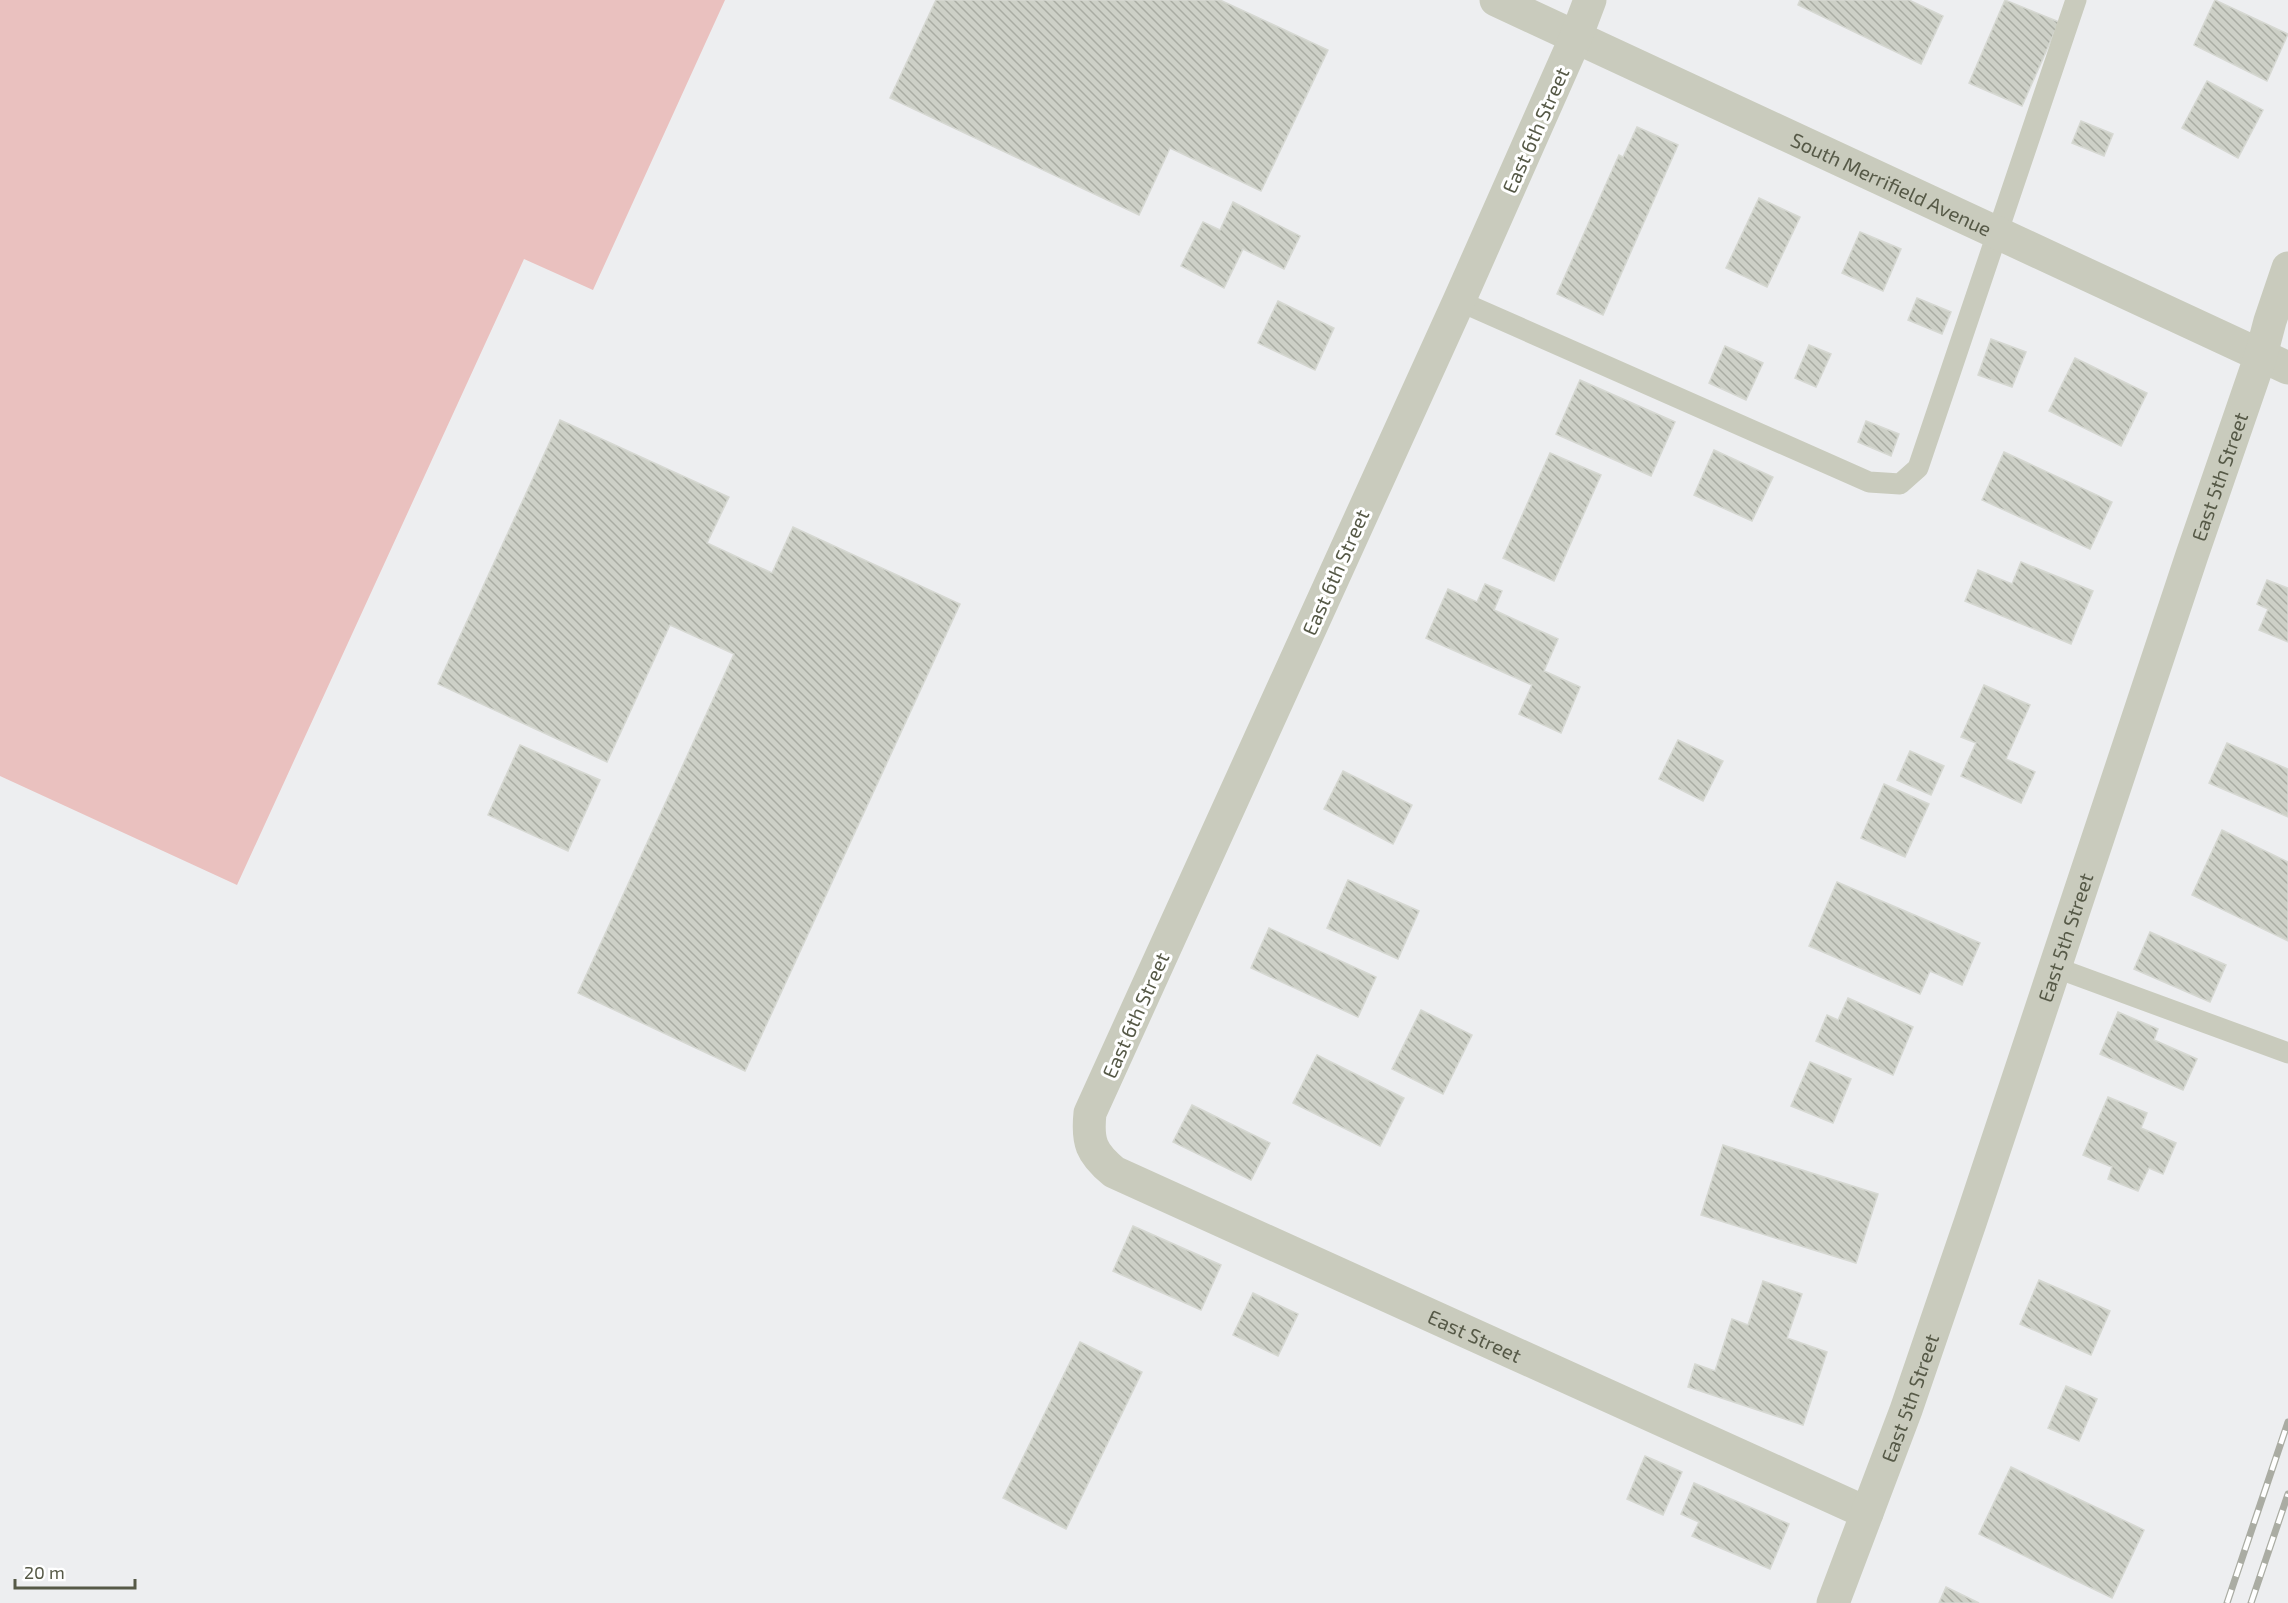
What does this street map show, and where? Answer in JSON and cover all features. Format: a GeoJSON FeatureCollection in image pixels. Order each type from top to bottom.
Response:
{"type":"FeatureCollection","features":[{"type":"Feature","properties":{"kind":"street","name":"South Merrifield Avenue"},"geometry":{"type":"LineString","coordinates":[[1496,0],[2275,362]]}},
{"type":"Feature","properties":{"kind":"street","name":"East 6th Street"},"geometry":{"type":"LineString","coordinates":[[1091,1146],[1088,1131],[1090,1113],[1459,301],[1576,37],[1590,0]]}},
{"type":"Feature","properties":{"kind":"street","name":"East 5th Street"},"geometry":{"type":"LineString","coordinates":[[1833,1603],[1906,1410],[1959,1256],[2188,566],[2275,362],[2270,321],[2288,268]]}},
{"type":"Feature","properties":{"kind":"street","name":"East Street"},"geometry":{"type":"LineString","coordinates":[[1091,1146],[1100,1161],[1114,1172],[1867,1513]]}},
{"type":"Feature","properties":{"kind":"lane"},"geometry":{"type":"LineString","coordinates":[[1459,301],[1869,482],[1900,484],[1918,468],[2076,0]]}},
{"type":"Feature","properties":{"kind":"lane"},"geometry":{"type":"LineString","coordinates":[[2054,967],[2288,1053]]}},
{"type":"Feature","properties":{"kind":"shaded area"},"geometry":{"type":"Polygon","coordinates":[[[0,0],[725,0],[593,290],[524,259],[237,885],[0,776],[0,0]]]}},
{"type":"Feature","properties":{"kind":"building"},"geometry":{"type":"Polygon","coordinates":[[[936,0],[1220,0],[1328,50],[1261,191],[1170,148],[1139,215],[890,98],[936,0]]]}},
{"type":"Feature","properties":{"kind":"building"},"geometry":{"type":"Polygon","coordinates":[[[1800,0],[1909,0],[1943,16],[1921,64],[1798,5],[1800,0]]]}},
{"type":"Feature","properties":{"kind":"building"},"geometry":{"type":"Polygon","coordinates":[[[2005,0],[2059,22],[2022,106],[1969,83],[2005,0]]]}},
{"type":"Feature","properties":{"kind":"building"},"geometry":{"type":"Polygon","coordinates":[[[2215,0],[2288,34],[2267,81],[2194,45],[2215,0]]]}},
{"type":"Feature","properties":{"kind":"building"},"geometry":{"type":"Polygon","coordinates":[[[2207,81],[2263,110],[2238,158],[2182,128],[2207,81]]]}},
{"type":"Feature","properties":{"kind":"building"},"geometry":{"type":"Polygon","coordinates":[[[2081,121],[2113,134],[2104,156],[2072,143],[2081,121]]]}},
{"type":"Feature","properties":{"kind":"building"},"geometry":{"type":"Polygon","coordinates":[[[1637,127],[1678,145],[1603,315],[1557,294],[1619,155],[1623,157],[1637,127]]]}},
{"type":"Feature","properties":{"kind":"building"},"geometry":{"type":"Polygon","coordinates":[[[1759,198],[1800,217],[1767,287],[1726,268],[1759,198]]]}},
{"type":"Feature","properties":{"kind":"building"},"geometry":{"type":"Polygon","coordinates":[[[1233,202],[1300,236],[1284,269],[1243,249],[1224,288],[1181,266],[1203,222],[1220,230],[1233,202]]]}},
{"type":"Feature","properties":{"kind":"building"},"geometry":{"type":"Polygon","coordinates":[[[1860,232],[1901,249],[1883,291],[1842,273],[1860,232]]]}},
{"type":"Feature","properties":{"kind":"building"},"geometry":{"type":"Polygon","coordinates":[[[1917,298],[1951,312],[1942,334],[1908,320],[1917,298]]]}},
{"type":"Feature","properties":{"kind":"building"},"geometry":{"type":"Polygon","coordinates":[[[1278,301],[1334,328],[1315,370],[1258,343],[1278,301]]]}},
{"type":"Feature","properties":{"kind":"building"},"geometry":{"type":"Polygon","coordinates":[[[1991,339],[2026,352],[2012,387],[1978,375],[1991,339]]]}},
{"type":"Feature","properties":{"kind":"building"},"geometry":{"type":"Polygon","coordinates":[[[1809,345],[1831,354],[1816,387],[1795,378],[1809,345]]]}},
{"type":"Feature","properties":{"kind":"building"},"geometry":{"type":"Polygon","coordinates":[[[1725,346],[1763,363],[1746,400],[1709,383],[1725,346]]]}},
{"type":"Feature","properties":{"kind":"building"},"geometry":{"type":"Polygon","coordinates":[[[2075,358],[2147,393],[2121,446],[2049,411],[2075,358]]]}},
{"type":"Feature","properties":{"kind":"building"},"geometry":{"type":"Polygon","coordinates":[[[1580,380],[1675,422],[1651,476],[1556,434],[1580,380]]]}},
{"type":"Feature","properties":{"kind":"building"},"geometry":{"type":"Polygon","coordinates":[[[560,420],[729,497],[707,543],[772,573],[793,527],[960,604],[745,1071],[578,993],[734,654],[670,625],[607,762],[438,684],[560,420]]]}},
{"type":"Feature","properties":{"kind":"building"},"geometry":{"type":"Polygon","coordinates":[[[1866,421],[1899,434],[1891,456],[1858,442],[1866,421]]]}},
{"type":"Feature","properties":{"kind":"building"},"geometry":{"type":"Polygon","coordinates":[[[1714,450],[1773,477],[1752,521],[1694,495],[1714,450]]]}},
{"type":"Feature","properties":{"kind":"building"},"geometry":{"type":"Polygon","coordinates":[[[2004,452],[2112,502],[2090,549],[1982,500],[2004,452]]]}},
{"type":"Feature","properties":{"kind":"building"},"geometry":{"type":"Polygon","coordinates":[[[1550,453],[1601,475],[1554,581],[1503,558],[1550,453]]]}},
{"type":"Feature","properties":{"kind":"building"},"geometry":{"type":"Polygon","coordinates":[[[2021,562],[2093,591],[2071,644],[1965,601],[1978,570],[2012,584],[2021,562]]]}},
{"type":"Feature","properties":{"kind":"building"},"geometry":{"type":"Polygon","coordinates":[[[2267,580],[2288,588],[2288,642],[2259,630],[2268,609],[2257,604],[2267,580]]]}},
{"type":"Feature","properties":{"kind":"building"},"geometry":{"type":"Polygon","coordinates":[[[1485,584],[1502,591],[1494,610],[1558,639],[1544,671],[1580,687],[1561,733],[1519,714],[1532,685],[1426,638],[1448,589],[1477,602],[1485,584]]]}},
{"type":"Feature","properties":{"kind":"building"},"geometry":{"type":"Polygon","coordinates":[[[1984,685],[2030,705],[2006,759],[2035,772],[2021,803],[1961,776],[1976,743],[1961,737],[1984,685]]]}},
{"type":"Feature","properties":{"kind":"building"},"geometry":{"type":"Polygon","coordinates":[[[1678,740],[1723,761],[1703,801],[1659,779],[1678,740]]]}},
{"type":"Feature","properties":{"kind":"building"},"geometry":{"type":"Polygon","coordinates":[[[2227,743],[2288,769],[2288,817],[2209,783],[2227,743]]]}},
{"type":"Feature","properties":{"kind":"building"},"geometry":{"type":"Polygon","coordinates":[[[520,745],[600,780],[568,851],[488,815],[520,745]]]}},
{"type":"Feature","properties":{"kind":"building"},"geometry":{"type":"Polygon","coordinates":[[[1910,751],[1944,766],[1931,795],[1897,780],[1910,751]]]}},
{"type":"Feature","properties":{"kind":"building"},"geometry":{"type":"Polygon","coordinates":[[[1343,771],[1412,805],[1393,844],[1324,809],[1343,771]]]}},
{"type":"Feature","properties":{"kind":"building"},"geometry":{"type":"Polygon","coordinates":[[[1884,784],[1929,804],[1905,857],[1861,838],[1884,784]]]}},
{"type":"Feature","properties":{"kind":"building"},"geometry":{"type":"Polygon","coordinates":[[[2222,830],[2288,862],[2288,941],[2192,895],[2222,830]]]}},
{"type":"Feature","properties":{"kind":"building"},"geometry":{"type":"Polygon","coordinates":[[[1348,880],[1419,911],[1398,959],[1327,928],[1348,880]]]}},
{"type":"Feature","properties":{"kind":"building"},"geometry":{"type":"Polygon","coordinates":[[[1837,882],[1980,943],[1962,985],[1930,971],[1920,994],[1809,946],[1837,882]]]}},
{"type":"Feature","properties":{"kind":"building"},"geometry":{"type":"Polygon","coordinates":[[[1269,928],[1376,977],[1358,1017],[1251,968],[1269,928]]]}},
{"type":"Feature","properties":{"kind":"building"},"geometry":{"type":"Polygon","coordinates":[[[2150,932],[2226,965],[2210,1002],[2134,969],[2150,932]]]}},
{"type":"Feature","properties":{"kind":"building"},"geometry":{"type":"Polygon","coordinates":[[[1848,998],[1913,1027],[1893,1075],[1816,1041],[1827,1015],[1838,1020],[1848,998]]]}},
{"type":"Feature","properties":{"kind":"building"},"geometry":{"type":"Polygon","coordinates":[[[1421,1010],[1472,1035],[1443,1094],[1392,1069],[1421,1010]]]}},
{"type":"Feature","properties":{"kind":"building"},"geometry":{"type":"Polygon","coordinates":[[[2118,1012],[2158,1029],[2154,1040],[2197,1059],[2183,1090],[2100,1054],[2118,1012]]]}},
{"type":"Feature","properties":{"kind":"building"},"geometry":{"type":"Polygon","coordinates":[[[1317,1055],[1404,1098],[1380,1146],[1293,1103],[1317,1055]]]}},
{"type":"Feature","properties":{"kind":"building"},"geometry":{"type":"Polygon","coordinates":[[[1810,1062],[1851,1079],[1833,1123],[1791,1106],[1810,1062]]]}},
{"type":"Feature","properties":{"kind":"building"},"geometry":{"type":"Polygon","coordinates":[[[2108,1097],[2147,1113],[2141,1128],[2176,1143],[2163,1174],[2149,1168],[2138,1191],[2108,1179],[2112,1167],[2083,1155],[2108,1097]]]}},
{"type":"Feature","properties":{"kind":"building"},"geometry":{"type":"Polygon","coordinates":[[[1192,1105],[1270,1143],[1251,1180],[1173,1142],[1192,1105]]]}},
{"type":"Feature","properties":{"kind":"building"},"geometry":{"type":"Polygon","coordinates":[[[1723,1145],[1878,1194],[1856,1263],[1701,1215],[1723,1145]]]}},
{"type":"Feature","properties":{"kind":"building"},"geometry":{"type":"Polygon","coordinates":[[[1133,1226],[1221,1265],[1201,1310],[1113,1271],[1133,1226]]]}},
{"type":"Feature","properties":{"kind":"building"},"geometry":{"type":"Polygon","coordinates":[[[2039,1280],[2110,1311],[2091,1355],[2020,1324],[2039,1280]]]}},
{"type":"Feature","properties":{"kind":"building"},"geometry":{"type":"Polygon","coordinates":[[[1763,1281],[1802,1294],[1787,1338],[1827,1352],[1803,1425],[1688,1387],[1695,1364],[1715,1371],[1732,1319],[1748,1325],[1763,1281]]]}},
{"type":"Feature","properties":{"kind":"building"},"geometry":{"type":"Polygon","coordinates":[[[1253,1293],[1298,1314],[1278,1356],[1233,1335],[1253,1293]]]}},
{"type":"Feature","properties":{"kind":"building"},"geometry":{"type":"Polygon","coordinates":[[[1080,1342],[1142,1372],[1066,1529],[1003,1498],[1080,1342]]]}},
{"type":"Feature","properties":{"kind":"building"},"geometry":{"type":"Polygon","coordinates":[[[2066,1386],[2097,1399],[2079,1441],[2048,1428],[2066,1386]]]}},
{"type":"Feature","properties":{"kind":"building"},"geometry":{"type":"Polygon","coordinates":[[[1645,1456],[1682,1472],[1663,1515],[1627,1499],[1645,1456]]]}},
{"type":"Feature","properties":{"kind":"building"},"geometry":{"type":"Polygon","coordinates":[[[2011,1467],[2144,1530],[2112,1598],[1979,1534],[2011,1467]]]}},
{"type":"Feature","properties":{"kind":"building"},"geometry":{"type":"Polygon","coordinates":[[[1694,1483],[1789,1524],[1770,1569],[1692,1536],[1699,1522],[1681,1514],[1694,1483]]]}},
{"type":"Feature","properties":{"kind":"building"},"geometry":{"type":"Polygon","coordinates":[[[1946,1587],[1979,1603],[1939,1603],[1946,1587]]]}},
{"type":"Feature","properties":{"kind":"railway"},"geometry":{"type":"LineString","coordinates":[[2227,1603],[2288,1422]]}},
{"type":"Feature","properties":{"kind":"railway"},"geometry":{"type":"LineString","coordinates":[[2251,1603],[2288,1494]]}}]}
